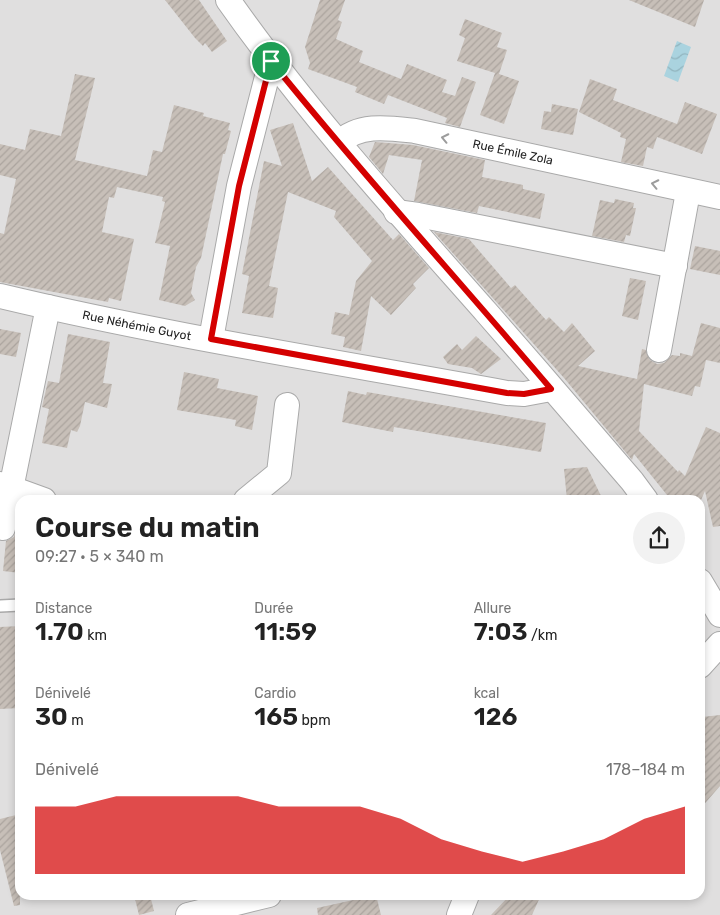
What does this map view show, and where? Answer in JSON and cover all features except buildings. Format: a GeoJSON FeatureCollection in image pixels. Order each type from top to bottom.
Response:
{"type":"FeatureCollection","features":[{"type":"Feature","properties":{"kind":"street"},"geometry":{"type":"LineString","coordinates":[[228,0],[271,61],[396,212],[487,313],[642,495]]}},
{"type":"Feature","properties":{"kind":"street"},"geometry":{"type":"LineString","coordinates":[[211,339],[239,186],[271,61]]}},
{"type":"Feature","properties":{"kind":"street","name":"Rue Émile Zola"},"geometry":{"type":"LineString","coordinates":[[339,142],[346,136],[368,129],[415,131],[688,192],[720,197]]}},
{"type":"Feature","properties":{"kind":"street"},"geometry":{"type":"LineString","coordinates":[[659,350],[688,192]]}},
{"type":"Feature","properties":{"kind":"street"},"geometry":{"type":"LineString","coordinates":[[396,212],[675,266]]}},
{"type":"Feature","properties":{"kind":"street","name":"Rue Néhémie Guyot"},"geometry":{"type":"LineString","coordinates":[[0,296],[211,339],[507,393],[524,394],[551,389]]}},
{"type":"Feature","properties":{"kind":"street"},"geometry":{"type":"LineString","coordinates":[[3,528],[5,486],[48,307]]}},
{"type":"Feature","properties":{"kind":"street"},"geometry":{"type":"LineString","coordinates":[[252,495],[279,473],[287,405]]}},
{"type":"Feature","properties":{"kind":"street"},"geometry":{"type":"LineString","coordinates":[[5,486],[30,495]]}},
{"type":"Feature","properties":{"kind":"street"},"geometry":{"type":"LineString","coordinates":[[705,589],[720,614]]}},
{"type":"Feature","properties":{"kind":"street"},"geometry":{"type":"LineString","coordinates":[[705,660],[720,644]]}},
{"type":"Feature","properties":{"kind":"street"},"geometry":{"type":"LineString","coordinates":[[188,915],[249,900]]}},
{"type":"Feature","properties":{"kind":"street"},"geometry":{"type":"LineString","coordinates":[[459,915],[466,900]]}},
{"type":"Feature","properties":{"kind":"lane"},"geometry":{"type":"LineString","coordinates":[[0,606],[15,605]]}},
{"type":"Feature","properties":{"kind":"shaded area"},"geometry":{"type":"Polygon","coordinates":[[[0,0],[720,0],[720,915],[0,915],[0,0]]]}},
{"type":"Feature","properties":{"kind":"water"},"geometry":{"type":"Polygon","coordinates":[[[677,41],[691,47],[678,82],[664,76],[677,41]]]}},
{"type":"Feature","properties":{"kind":"route"},"geometry":{"type":"LineString","coordinates":[[271,61],[396,212],[487,313],[551,389],[524,394],[507,393],[211,339],[239,186],[271,61]]}}]}
